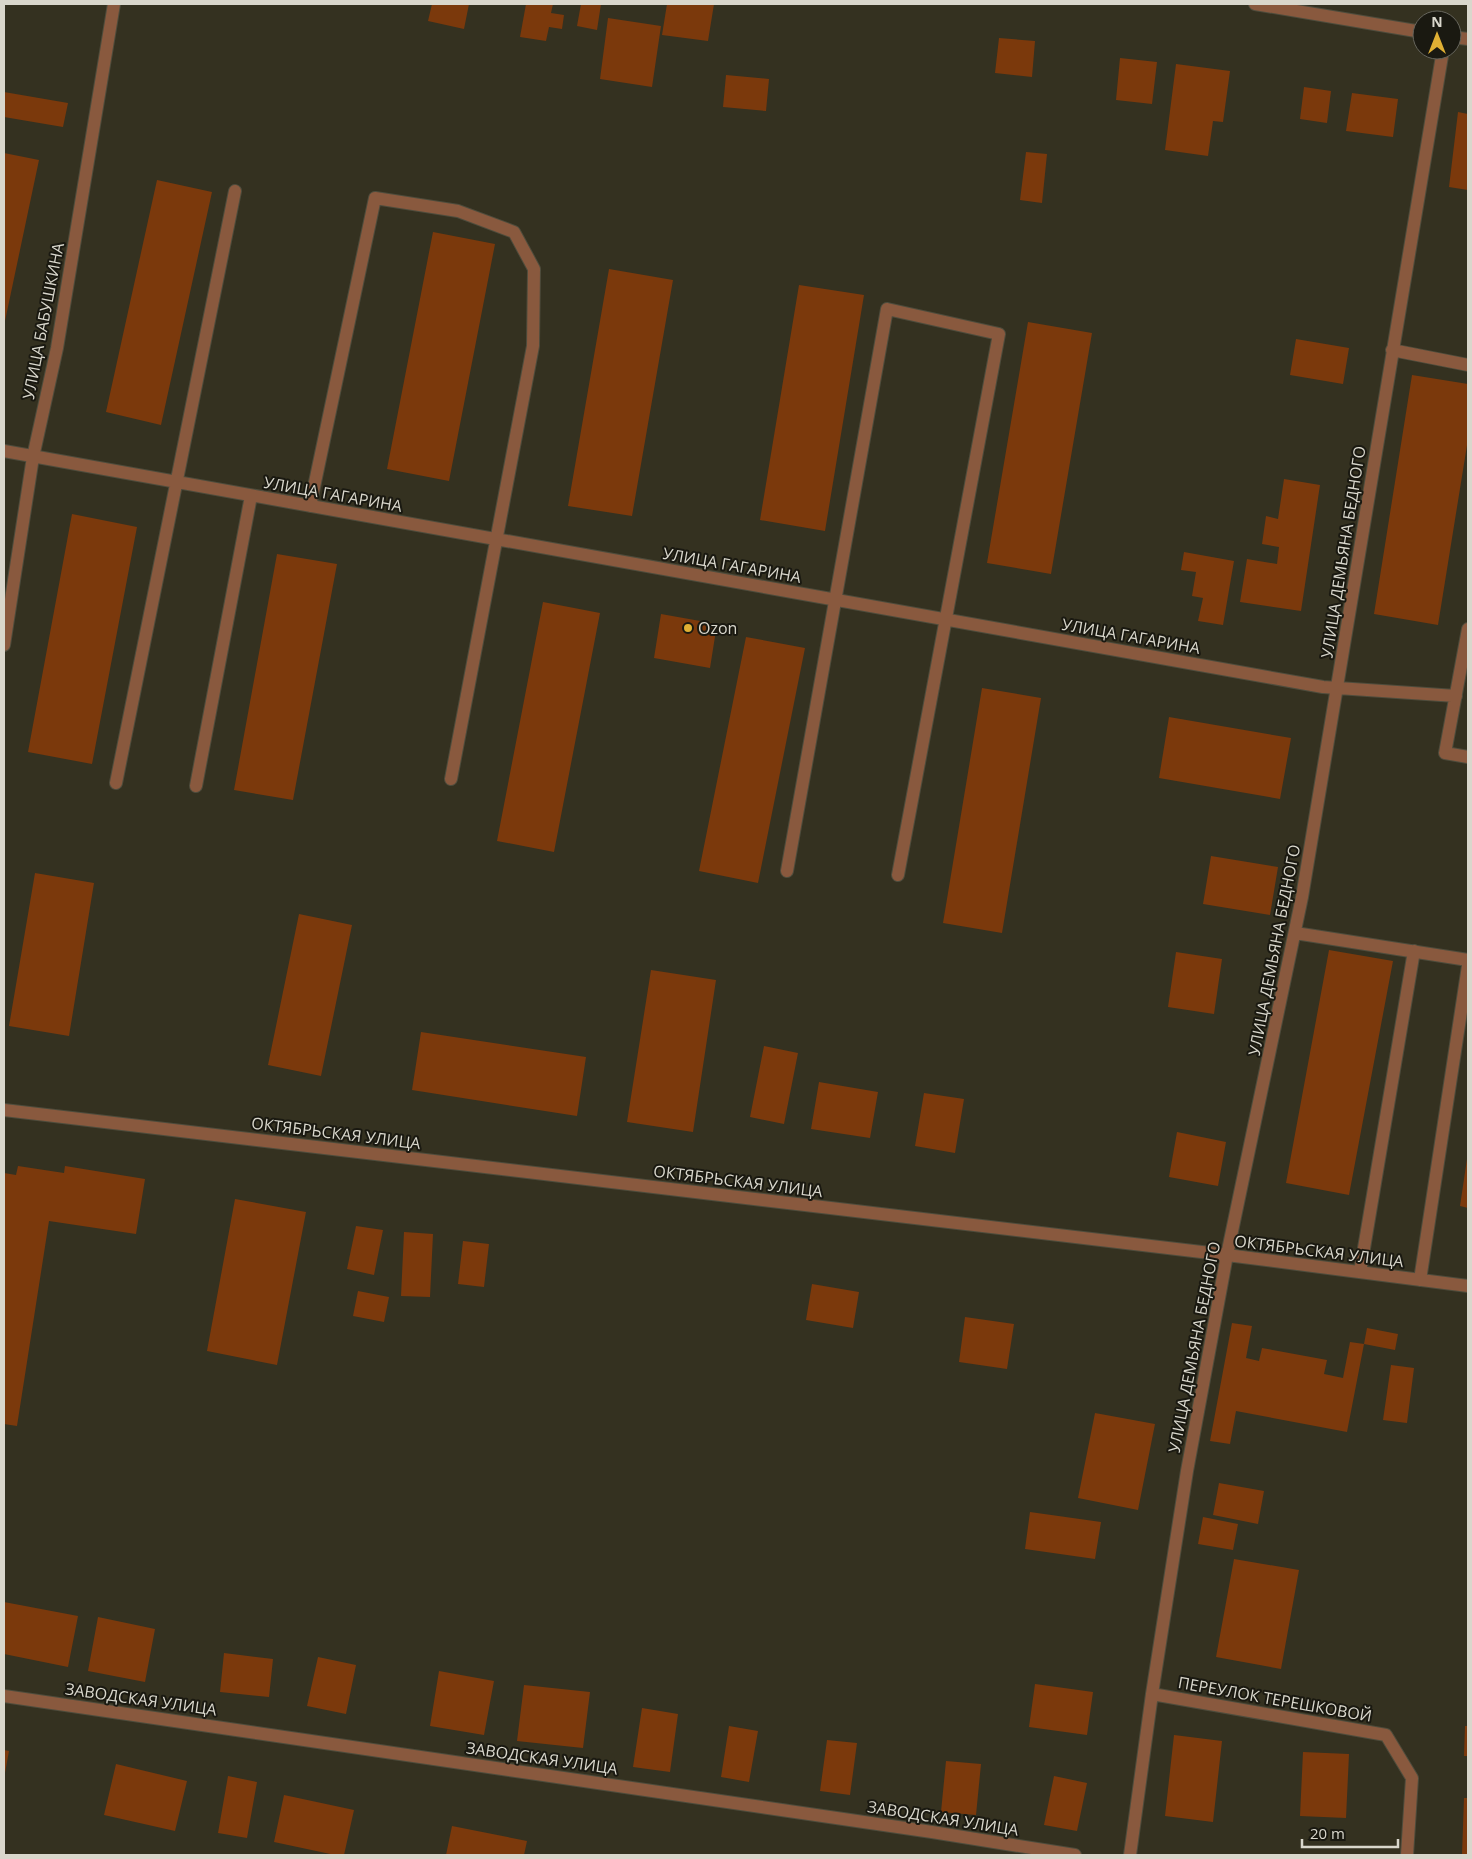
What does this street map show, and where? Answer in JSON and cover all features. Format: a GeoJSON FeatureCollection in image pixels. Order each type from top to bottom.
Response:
{"type":"FeatureCollection","features":[{"type":"Feature","properties":{"kind":"street","name":"УЛИЦА БАБУШКИНА"},"geometry":{"type":"LineString","coordinates":[[4,645],[33,457],[57,348],[114,4]]}},
{"type":"Feature","properties":{"kind":"street"},"geometry":{"type":"LineString","coordinates":[[1255,4],[1412,30]]}},
{"type":"Feature","properties":{"kind":"street","name":"УЛИЦА ДЕМЬЯНА БЕДНОГО"},"geometry":{"type":"LineString","coordinates":[[1130,1855],[1152,1694],[1187,1471],[1227,1255],[1295,934],[1329,744],[1392,350],[1441,60]]}},
{"type":"Feature","properties":{"kind":"street"},"geometry":{"type":"LineString","coordinates":[[116,783],[235,191]]}},
{"type":"Feature","properties":{"kind":"street"},"geometry":{"type":"LineString","coordinates":[[310,506],[375,198],[458,211],[514,232],[534,269],[533,346],[452,779]]}},
{"type":"Feature","properties":{"kind":"street"},"geometry":{"type":"LineString","coordinates":[[787,871],[887,310],[999,334],[898,875]]}},
{"type":"Feature","properties":{"kind":"street"},"geometry":{"type":"LineString","coordinates":[[1392,350],[1468,364]]}},
{"type":"Feature","properties":{"kind":"street","name":"УЛИЦА ГАГАРИНА"},"geometry":{"type":"LineString","coordinates":[[4,451],[1313,685],[1456,696]]}},
{"type":"Feature","properties":{"kind":"street"},"geometry":{"type":"LineString","coordinates":[[196,786],[251,496]]}},
{"type":"Feature","properties":{"kind":"street"},"geometry":{"type":"LineString","coordinates":[[1468,629],[1445,754],[1468,757]]}},
{"type":"Feature","properties":{"kind":"street"},"geometry":{"type":"LineString","coordinates":[[1295,934],[1468,960]]}},
{"type":"Feature","properties":{"kind":"street"},"geometry":{"type":"LineString","coordinates":[[1360,1272],[1414,951]]}},
{"type":"Feature","properties":{"kind":"street"},"geometry":{"type":"LineString","coordinates":[[1420,1280],[1468,966]]}},
{"type":"Feature","properties":{"kind":"street","name":"ОКТЯБРЬСКАЯ УЛИЦА"},"geometry":{"type":"LineString","coordinates":[[4,1110],[1227,1255],[1468,1286]]}},
{"type":"Feature","properties":{"kind":"street","name":"ПЕРЕУЛОК ТЕРЕШКОВОЙ"},"geometry":{"type":"LineString","coordinates":[[1152,1694],[1386,1735],[1412,1778],[1407,1855]]}},
{"type":"Feature","properties":{"kind":"street","name":"ЗАВОДСКАЯ УЛИЦА"},"geometry":{"type":"LineString","coordinates":[[4,1696],[932,1832],[1075,1855]]}},
{"type":"Feature","properties":{"kind":"building"},"geometry":{"type":"Polygon","coordinates":[[[432,4],[469,4],[464,29],[428,21],[432,4]]]}},
{"type":"Feature","properties":{"kind":"building"},"geometry":{"type":"Polygon","coordinates":[[[526,4],[553,4],[551,13],[564,15],[562,29],[549,27],[546,41],[520,37],[526,4]]]}},
{"type":"Feature","properties":{"kind":"building"},"geometry":{"type":"Polygon","coordinates":[[[581,4],[601,4],[597,30],[577,26],[581,4]]]}},
{"type":"Feature","properties":{"kind":"building"},"geometry":{"type":"Polygon","coordinates":[[[667,4],[714,4],[708,41],[662,35],[667,4]]]}},
{"type":"Feature","properties":{"kind":"building"},"geometry":{"type":"Polygon","coordinates":[[[608,18],[661,26],[652,87],[600,79],[608,18]]]}},
{"type":"Feature","properties":{"kind":"building"},"geometry":{"type":"Polygon","coordinates":[[[999,38],[1035,41],[1032,77],[995,73],[999,38]]]}},
{"type":"Feature","properties":{"kind":"building"},"geometry":{"type":"Polygon","coordinates":[[[1120,58],[1157,62],[1152,104],[1116,100],[1120,58]]]}},
{"type":"Feature","properties":{"kind":"building"},"geometry":{"type":"Polygon","coordinates":[[[1176,64],[1230,71],[1223,122],[1213,121],[1208,156],[1165,150],[1176,64]]]}},
{"type":"Feature","properties":{"kind":"building"},"geometry":{"type":"Polygon","coordinates":[[[726,75],[769,79],[766,111],[723,107],[726,75]]]}},
{"type":"Feature","properties":{"kind":"building"},"geometry":{"type":"Polygon","coordinates":[[[1304,87],[1331,91],[1327,123],[1300,119],[1304,87]]]}},
{"type":"Feature","properties":{"kind":"building"},"geometry":{"type":"Polygon","coordinates":[[[4,92],[68,103],[63,127],[4,117],[4,92]]]}},
{"type":"Feature","properties":{"kind":"building"},"geometry":{"type":"Polygon","coordinates":[[[1352,93],[1398,99],[1393,137],[1346,131],[1352,93]]]}},
{"type":"Feature","properties":{"kind":"building"},"geometry":{"type":"Polygon","coordinates":[[[1458,112],[1468,114],[1468,190],[1449,187],[1458,112]]]}},
{"type":"Feature","properties":{"kind":"building"},"geometry":{"type":"Polygon","coordinates":[[[1026,152],[1047,154],[1042,203],[1020,200],[1026,152]]]}},
{"type":"Feature","properties":{"kind":"building"},"geometry":{"type":"Polygon","coordinates":[[[4,153],[39,160],[5,321],[4,321],[4,153]]]}},
{"type":"Feature","properties":{"kind":"building"},"geometry":{"type":"Polygon","coordinates":[[[157,180],[212,192],[161,425],[106,412],[157,180]]]}},
{"type":"Feature","properties":{"kind":"building"},"geometry":{"type":"Polygon","coordinates":[[[433,232],[495,244],[449,481],[387,469],[433,232]]]}},
{"type":"Feature","properties":{"kind":"building"},"geometry":{"type":"Polygon","coordinates":[[[609,269],[673,280],[632,516],[568,506],[609,269]]]}},
{"type":"Feature","properties":{"kind":"building"},"geometry":{"type":"Polygon","coordinates":[[[799,285],[864,295],[825,531],[760,520],[799,285]]]}},
{"type":"Feature","properties":{"kind":"building"},"geometry":{"type":"Polygon","coordinates":[[[1028,322],[1092,333],[1051,574],[987,563],[1028,322]]]}},
{"type":"Feature","properties":{"kind":"building"},"geometry":{"type":"Polygon","coordinates":[[[1296,339],[1349,348],[1343,384],[1290,375],[1296,339]]]}},
{"type":"Feature","properties":{"kind":"building"},"geometry":{"type":"Polygon","coordinates":[[[1412,375],[1468,384],[1468,439],[1438,625],[1374,614],[1412,375]]]}},
{"type":"Feature","properties":{"kind":"building"},"geometry":{"type":"Polygon","coordinates":[[[1284,479],[1320,485],[1301,611],[1240,602],[1247,559],[1277,564],[1279,547],[1262,544],[1266,516],[1278,519],[1284,479]]]}},
{"type":"Feature","properties":{"kind":"building"},"geometry":{"type":"Polygon","coordinates":[[[72,514],[137,527],[92,764],[28,752],[72,514]]]}},
{"type":"Feature","properties":{"kind":"building"},"geometry":{"type":"Polygon","coordinates":[[[1184,552],[1234,561],[1223,625],[1198,621],[1203,598],[1192,596],[1196,572],[1181,570],[1184,552]]]}},
{"type":"Feature","properties":{"kind":"building"},"geometry":{"type":"Polygon","coordinates":[[[277,554],[337,564],[293,800],[234,790],[277,554]]]}},
{"type":"Feature","properties":{"kind":"building"},"geometry":{"type":"Polygon","coordinates":[[[543,602],[600,613],[554,852],[497,841],[543,602]]]}},
{"type":"Feature","properties":{"kind":"building"},"geometry":{"type":"Polygon","coordinates":[[[661,614],[717,624],[710,668],[654,658],[661,614]]]}},
{"type":"Feature","properties":{"kind":"building"},"geometry":{"type":"Polygon","coordinates":[[[746,637],[805,648],[758,883],[699,871],[746,637]]]}},
{"type":"Feature","properties":{"kind":"building"},"geometry":{"type":"Polygon","coordinates":[[[982,688],[1041,698],[1002,933],[943,923],[982,688]]]}},
{"type":"Feature","properties":{"kind":"building"},"geometry":{"type":"Polygon","coordinates":[[[1169,717],[1291,738],[1280,799],[1159,778],[1169,717]]]}},
{"type":"Feature","properties":{"kind":"building"},"geometry":{"type":"Polygon","coordinates":[[[1211,856],[1278,867],[1270,915],[1203,904],[1211,856]]]}},
{"type":"Feature","properties":{"kind":"building"},"geometry":{"type":"Polygon","coordinates":[[[35,873],[94,883],[69,1036],[9,1026],[35,873]]]}},
{"type":"Feature","properties":{"kind":"building"},"geometry":{"type":"Polygon","coordinates":[[[299,914],[352,925],[321,1076],[268,1065],[299,914]]]}},
{"type":"Feature","properties":{"kind":"building"},"geometry":{"type":"Polygon","coordinates":[[[1329,950],[1393,961],[1349,1195],[1286,1183],[1329,950]]]}},
{"type":"Feature","properties":{"kind":"building"},"geometry":{"type":"Polygon","coordinates":[[[1176,952],[1222,959],[1214,1014],[1168,1007],[1176,952]]]}},
{"type":"Feature","properties":{"kind":"building"},"geometry":{"type":"Polygon","coordinates":[[[651,970],[716,980],[693,1132],[627,1122],[651,970]]]}},
{"type":"Feature","properties":{"kind":"building"},"geometry":{"type":"Polygon","coordinates":[[[421,1032],[586,1057],[577,1116],[412,1090],[421,1032]]]}},
{"type":"Feature","properties":{"kind":"building"},"geometry":{"type":"Polygon","coordinates":[[[764,1046],[798,1053],[784,1124],[750,1117],[764,1046]]]}},
{"type":"Feature","properties":{"kind":"building"},"geometry":{"type":"Polygon","coordinates":[[[819,1082],[878,1092],[870,1138],[811,1129],[819,1082]]]}},
{"type":"Feature","properties":{"kind":"building"},"geometry":{"type":"Polygon","coordinates":[[[924,1093],[964,1099],[955,1153],[915,1146],[924,1093]]]}},
{"type":"Feature","properties":{"kind":"building"},"geometry":{"type":"Polygon","coordinates":[[[1177,1132],[1226,1142],[1218,1186],[1169,1177],[1177,1132]]]}},
{"type":"Feature","properties":{"kind":"building"},"geometry":{"type":"Polygon","coordinates":[[[1468,1159],[1468,1208],[1460,1206],[1468,1159]]]}},
{"type":"Feature","properties":{"kind":"building"},"geometry":{"type":"Polygon","coordinates":[[[18,1166],[64,1173],[65,1166],[145,1179],[136,1234],[49,1221],[17,1426],[4,1424],[4,1173],[16,1175],[18,1166]]]}},
{"type":"Feature","properties":{"kind":"building"},"geometry":{"type":"Polygon","coordinates":[[[235,1199],[306,1212],[277,1365],[207,1351],[235,1199]]]}},
{"type":"Feature","properties":{"kind":"building"},"geometry":{"type":"Polygon","coordinates":[[[356,1226],[383,1230],[374,1275],[347,1269],[356,1226]]]}},
{"type":"Feature","properties":{"kind":"building"},"geometry":{"type":"Polygon","coordinates":[[[404,1232],[433,1234],[430,1297],[401,1296],[404,1232]]]}},
{"type":"Feature","properties":{"kind":"building"},"geometry":{"type":"Polygon","coordinates":[[[463,1241],[489,1244],[484,1287],[458,1284],[463,1241]]]}},
{"type":"Feature","properties":{"kind":"building"},"geometry":{"type":"Polygon","coordinates":[[[812,1284],[859,1292],[853,1328],[806,1320],[812,1284]]]}},
{"type":"Feature","properties":{"kind":"building"},"geometry":{"type":"Polygon","coordinates":[[[358,1291],[389,1297],[384,1322],[353,1316],[358,1291]]]}},
{"type":"Feature","properties":{"kind":"building"},"geometry":{"type":"Polygon","coordinates":[[[965,1317],[1014,1324],[1007,1369],[959,1362],[965,1317]]]}},
{"type":"Feature","properties":{"kind":"building"},"geometry":{"type":"Polygon","coordinates":[[[1232,1323],[1252,1326],[1246,1358],[1259,1361],[1262,1348],[1327,1360],[1324,1374],[1343,1378],[1350,1342],[1364,1344],[1347,1432],[1236,1411],[1230,1444],[1210,1441],[1232,1323]]]}},
{"type":"Feature","properties":{"kind":"building"},"geometry":{"type":"Polygon","coordinates":[[[1367,1328],[1398,1334],[1395,1350],[1364,1344],[1367,1328]]]}},
{"type":"Feature","properties":{"kind":"building"},"geometry":{"type":"Polygon","coordinates":[[[1391,1365],[1414,1368],[1407,1423],[1383,1420],[1391,1365]]]}},
{"type":"Feature","properties":{"kind":"building"},"geometry":{"type":"Polygon","coordinates":[[[1095,1413],[1155,1424],[1138,1510],[1078,1498],[1095,1413]]]}},
{"type":"Feature","properties":{"kind":"building"},"geometry":{"type":"Polygon","coordinates":[[[1219,1483],[1264,1491],[1258,1524],[1213,1515],[1219,1483]]]}},
{"type":"Feature","properties":{"kind":"building"},"geometry":{"type":"Polygon","coordinates":[[[1030,1512],[1101,1522],[1095,1559],[1025,1549],[1030,1512]]]}},
{"type":"Feature","properties":{"kind":"building"},"geometry":{"type":"Polygon","coordinates":[[[1203,1517],[1238,1524],[1233,1550],[1198,1544],[1203,1517]]]}},
{"type":"Feature","properties":{"kind":"building"},"geometry":{"type":"Polygon","coordinates":[[[1234,1559],[1299,1570],[1281,1669],[1216,1657],[1234,1559]]]}},
{"type":"Feature","properties":{"kind":"building"},"geometry":{"type":"Polygon","coordinates":[[[4,1602],[78,1616],[68,1667],[4,1654],[4,1602]]]}},
{"type":"Feature","properties":{"kind":"building"},"geometry":{"type":"Polygon","coordinates":[[[98,1617],[155,1629],[145,1682],[88,1671],[98,1617]]]}},
{"type":"Feature","properties":{"kind":"building"},"geometry":{"type":"Polygon","coordinates":[[[224,1653],[273,1659],[269,1697],[220,1692],[224,1653]]]}},
{"type":"Feature","properties":{"kind":"building"},"geometry":{"type":"Polygon","coordinates":[[[318,1657],[356,1665],[346,1714],[307,1706],[318,1657]]]}},
{"type":"Feature","properties":{"kind":"building"},"geometry":{"type":"Polygon","coordinates":[[[439,1671],[494,1681],[484,1735],[430,1726],[439,1671]]]}},
{"type":"Feature","properties":{"kind":"building"},"geometry":{"type":"Polygon","coordinates":[[[1035,1684],[1093,1692],[1087,1735],[1029,1727],[1035,1684]]]}},
{"type":"Feature","properties":{"kind":"building"},"geometry":{"type":"Polygon","coordinates":[[[524,1685],[590,1692],[583,1748],[517,1741],[524,1685]]]}},
{"type":"Feature","properties":{"kind":"building"},"geometry":{"type":"Polygon","coordinates":[[[642,1708],[678,1714],[670,1772],[633,1767],[642,1708]]]}},
{"type":"Feature","properties":{"kind":"building"},"geometry":{"type":"Polygon","coordinates":[[[729,1726],[758,1731],[749,1782],[721,1777],[729,1726]]]}},
{"type":"Feature","properties":{"kind":"building"},"geometry":{"type":"Polygon","coordinates":[[[1465,1726],[1468,1726],[1468,1756],[1464,1756],[1465,1726]]]}},
{"type":"Feature","properties":{"kind":"building"},"geometry":{"type":"Polygon","coordinates":[[[1174,1735],[1222,1741],[1213,1822],[1165,1816],[1174,1735]]]}},
{"type":"Feature","properties":{"kind":"building"},"geometry":{"type":"Polygon","coordinates":[[[827,1740],[857,1743],[850,1795],[820,1791],[827,1740]]]}},
{"type":"Feature","properties":{"kind":"building"},"geometry":{"type":"Polygon","coordinates":[[[4,1750],[9,1751],[5,1773],[4,1773],[4,1750]]]}},
{"type":"Feature","properties":{"kind":"building"},"geometry":{"type":"Polygon","coordinates":[[[1303,1752],[1349,1754],[1346,1818],[1300,1816],[1303,1752]]]}},
{"type":"Feature","properties":{"kind":"building"},"geometry":{"type":"Polygon","coordinates":[[[946,1761],[981,1764],[976,1815],[941,1812],[946,1761]]]}},
{"type":"Feature","properties":{"kind":"building"},"geometry":{"type":"Polygon","coordinates":[[[116,1764],[187,1781],[175,1831],[104,1815],[116,1764]]]}},
{"type":"Feature","properties":{"kind":"building"},"geometry":{"type":"Polygon","coordinates":[[[228,1776],[257,1782],[247,1838],[218,1833],[228,1776]]]}},
{"type":"Feature","properties":{"kind":"building"},"geometry":{"type":"Polygon","coordinates":[[[1054,1776],[1087,1783],[1077,1831],[1044,1825],[1054,1776]]]}},
{"type":"Feature","properties":{"kind":"building"},"geometry":{"type":"Polygon","coordinates":[[[284,1795],[354,1810],[344,1855],[335,1855],[274,1842],[284,1795]]]}},
{"type":"Feature","properties":{"kind":"building"},"geometry":{"type":"Polygon","coordinates":[[[1464,1798],[1468,1798],[1468,1855],[1462,1855],[1464,1798]]]}},
{"type":"Feature","properties":{"kind":"building"},"geometry":{"type":"Polygon","coordinates":[[[452,1826],[527,1841],[524,1855],[446,1855],[452,1826]]]}},
{"type":"Feature","properties":{"kind":"place","name":"Ozon"},"geometry":{"type":"Point","coordinates":[688,628]}}]}
